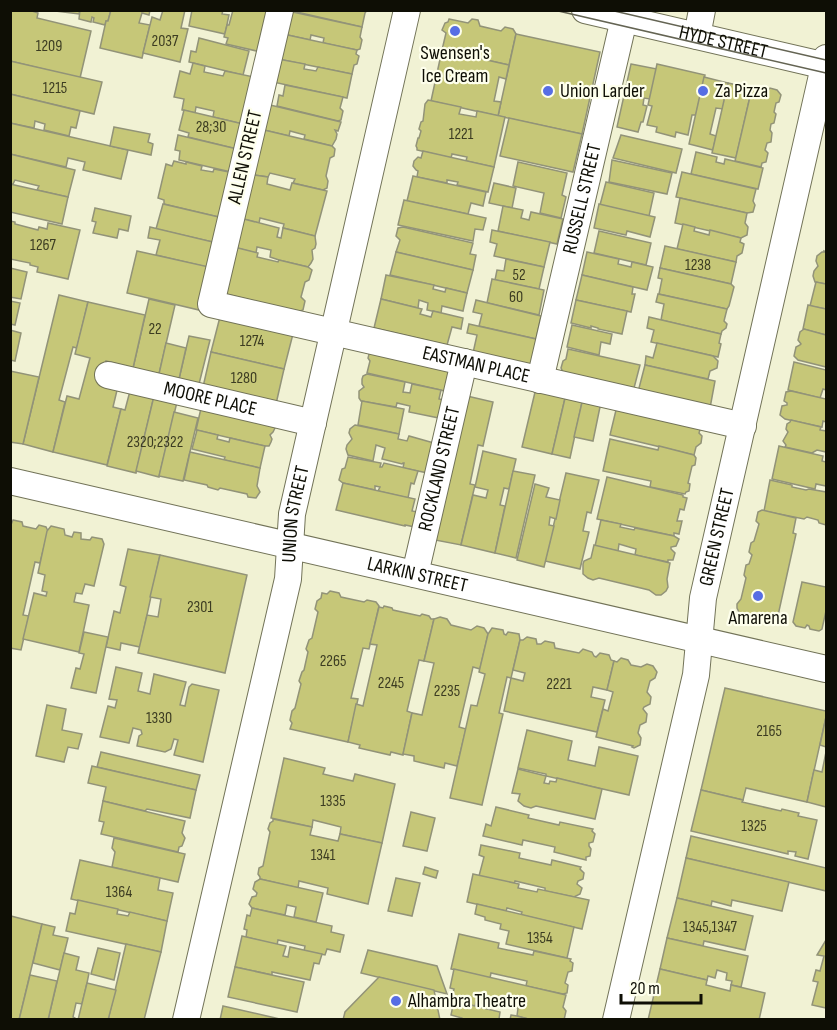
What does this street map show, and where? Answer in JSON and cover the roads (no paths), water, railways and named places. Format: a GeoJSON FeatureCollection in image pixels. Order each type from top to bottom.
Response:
{"type":"FeatureCollection","features":[{"type":"Feature","properties":{"kind":"street","name":"ALLEN STREET"},"geometry":{"type":"LineString","coordinates":[[211,304],[280,10]]}},
{"type":"Feature","properties":{"kind":"street","name":"UNION STREET"},"geometry":{"type":"LineString","coordinates":[[186,1020],[288,579],[293,509],[407,10]]}},
{"type":"Feature","properties":{"kind":"street","name":"HYDE STREET"},"geometry":{"type":"LineString","coordinates":[[585,10],[826,63]]}},
{"type":"Feature","properties":{"kind":"street"},"geometry":{"type":"LineString","coordinates":[[697,36],[702,10]]}},
{"type":"Feature","properties":{"kind":"street","name":"RUSSELL STREET"},"geometry":{"type":"LineString","coordinates":[[540,380],[624,20]]}},
{"type":"Feature","properties":{"kind":"street","name":"GREEN STREET"},"geometry":{"type":"LineString","coordinates":[[616,1020],[696,675],[703,598],[826,63]]}},
{"type":"Feature","properties":{"kind":"street","name":"EASTMAN PLACE"},"geometry":{"type":"LineString","coordinates":[[211,304],[742,426]]}},
{"type":"Feature","properties":{"kind":"street","name":"ROCKLAND STREET"},"geometry":{"type":"LineString","coordinates":[[415,574],[464,362]]}},
{"type":"Feature","properties":{"kind":"street","name":"MOORE PLACE"},"geometry":{"type":"LineString","coordinates":[[108,375],[313,423]]}},
{"type":"Feature","properties":{"kind":"street","name":"LARKIN STREET"},"geometry":{"type":"LineString","coordinates":[[10,481],[826,669]]}},
{"type":"Feature","properties":{"kind":"tram line"},"geometry":{"type":"LineString","coordinates":[[554,10],[826,73]]}},
{"type":"Feature","properties":{"kind":"tram line"},"geometry":{"type":"LineString","coordinates":[[610,10],[826,60]]}},
{"type":"Feature","properties":{"kind":"place","name":"Swensen's Ice Cream"},"geometry":{"type":"Point","coordinates":[455,31]}},
{"type":"Feature","properties":{"kind":"place","name":"Union Larder"},"geometry":{"type":"Point","coordinates":[548,91]}},
{"type":"Feature","properties":{"kind":"place","name":"Za Pizza"},"geometry":{"type":"Point","coordinates":[703,91]}},
{"type":"Feature","properties":{"kind":"place","name":"Amarena"},"geometry":{"type":"Point","coordinates":[758,596]}},
{"type":"Feature","properties":{"kind":"place","name":"Alhambra Theatre"},"geometry":{"type":"Point","coordinates":[396,1001]}}]}
